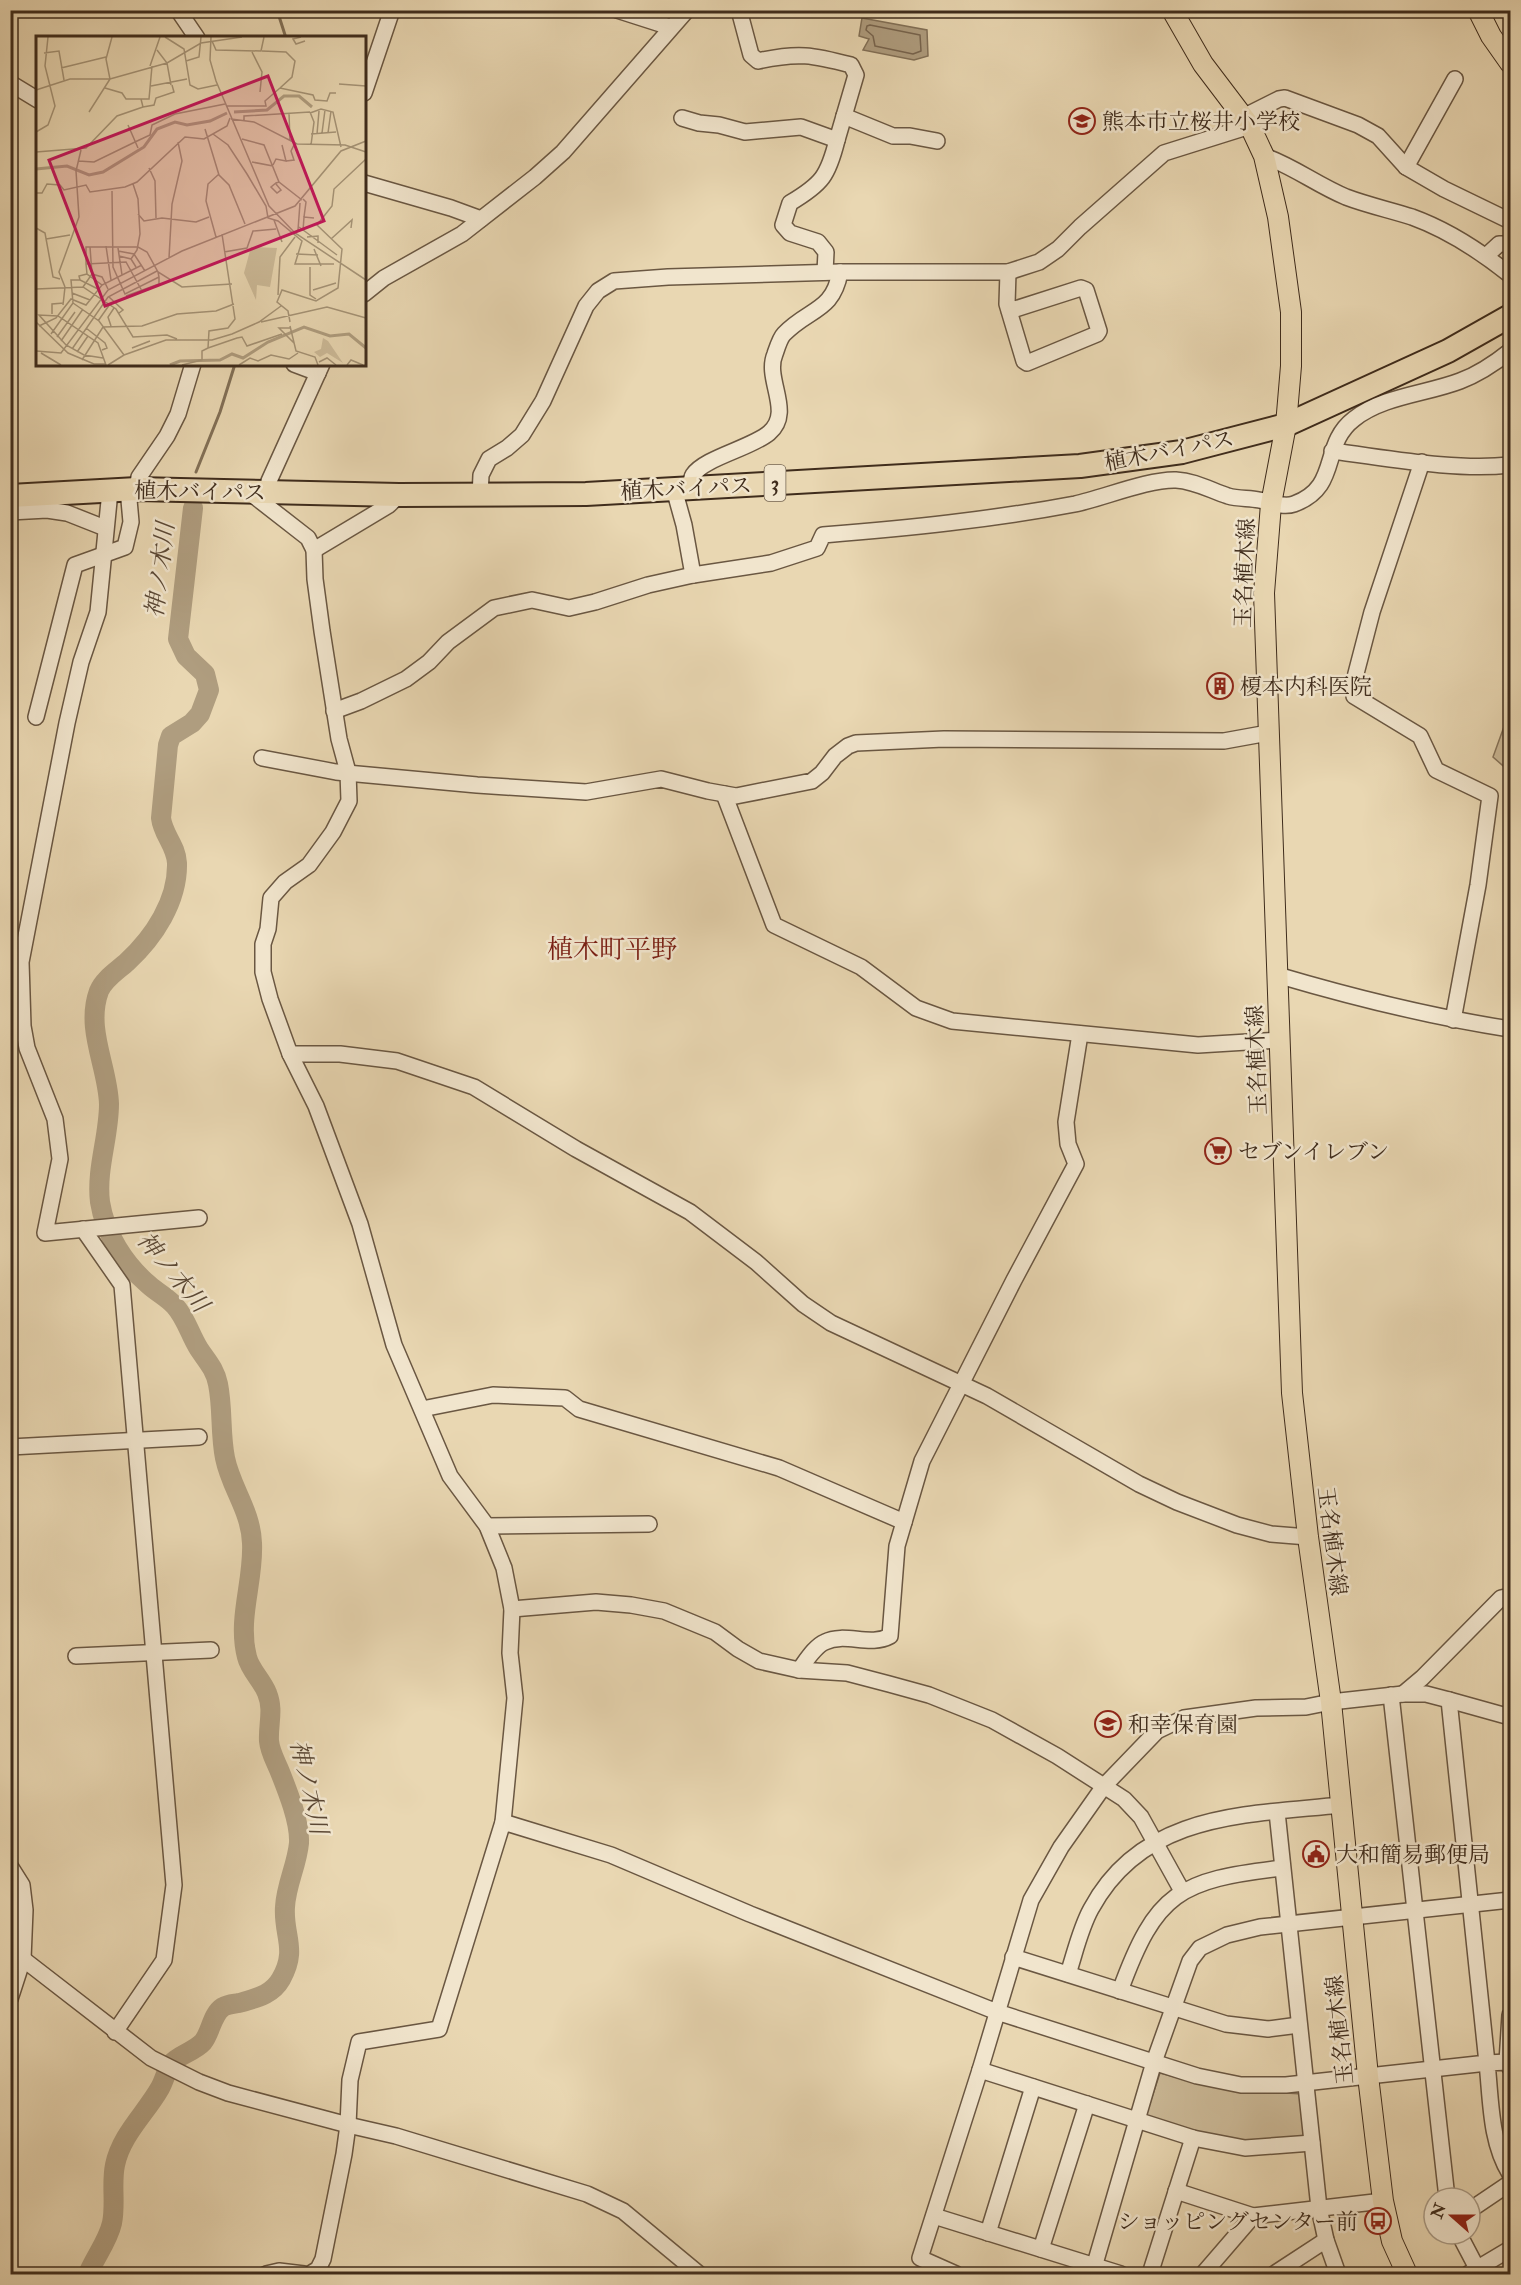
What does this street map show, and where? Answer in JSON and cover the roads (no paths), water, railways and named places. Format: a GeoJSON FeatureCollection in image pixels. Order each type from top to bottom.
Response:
{"type":"FeatureCollection","features":[{"type":"Feature","properties":{"kind":"highway","name":"植木バイパス"},"geometry":{"type":"LineString","coordinates":[[10,496],[137,489],[480,496],[682,489],[1080,466],[1182,452],[1286,425],[1448,351],[1510,316]]}},
{"type":"Feature","properties":{"kind":"main road","name":"玉名植木線"},"geometry":{"type":"LineString","coordinates":[[1172,10],[1203,64],[1247,121],[1263,156],[1278,217],[1291,312],[1291,366],[1286,425],[1271,504],[1264,593],[1292,1393],[1330,1702],[1383,2201],[1392,2241],[1407,2274]]}},
{"type":"Feature","properties":{"kind":"main road"},"geometry":{"type":"LineString","coordinates":[[1478,10],[1491,36],[1510,63]]}},
{"type":"Feature","properties":{"kind":"street"},"geometry":{"type":"LineString","coordinates":[[178,10],[196,36]]}},
{"type":"Feature","properties":{"kind":"street"},"geometry":{"type":"LineString","coordinates":[[366,87],[392,10]]}},
{"type":"Feature","properties":{"kind":"street"},"geometry":{"type":"LineString","coordinates":[[617,10],[670,27]]}},
{"type":"Feature","properties":{"kind":"street"},"geometry":{"type":"LineString","coordinates":[[366,292],[384,278],[462,234],[563,152],[687,10]]}},
{"type":"Feature","properties":{"kind":"street"},"geometry":{"type":"LineString","coordinates":[[693,575],[684,525],[682,489],[700,467],[759,440],[772,431],[780,405],[773,358],[783,335],[829,300],[837,287],[826,252],[818,242],[790,233],[783,225],[790,203],[805,194],[827,174],[856,75],[851,65],[799,54],[759,61],[751,55],[738,10]]}},
{"type":"Feature","properties":{"kind":"street"},"geometry":{"type":"LineString","coordinates":[[1406,167],[1455,79]]}},
{"type":"Feature","properties":{"kind":"street"},"geometry":{"type":"LineString","coordinates":[[10,83],[36,99]]}},
{"type":"Feature","properties":{"kind":"street"},"geometry":{"type":"LineString","coordinates":[[480,496],[482,475],[489,459],[522,435],[543,401],[586,306],[598,291],[614,281],[833,272],[1008,272],[1039,262],[1058,249],[1164,153],[1247,121],[1278,99],[1285,98],[1358,125],[1378,136],[1406,167],[1444,189],[1510,221]]}},
{"type":"Feature","properties":{"kind":"street"},"geometry":{"type":"LineString","coordinates":[[844,116],[893,136],[910,136],[937,141]]}},
{"type":"Feature","properties":{"kind":"street"},"geometry":{"type":"LineString","coordinates":[[682,118],[745,132],[801,127],[837,140]]}},
{"type":"Feature","properties":{"kind":"street"},"geometry":{"type":"LineString","coordinates":[[1263,156],[1283,163],[1311,182],[1347,198],[1413,218],[1472,245],[1510,275]]}},
{"type":"Feature","properties":{"kind":"street"},"geometry":{"type":"LineString","coordinates":[[366,184],[481,219]]}},
{"type":"Feature","properties":{"kind":"street"},"geometry":{"type":"LineString","coordinates":[[1486,256],[1499,244],[1510,244]]}},
{"type":"Feature","properties":{"kind":"street"},"geometry":{"type":"LineString","coordinates":[[1008,272],[1007,304],[1009,311],[1024,361],[1027,363],[1097,334],[1099,331],[1086,290],[1081,288],[1009,311]]}},
{"type":"Feature","properties":{"kind":"street"},"geometry":{"type":"LineString","coordinates":[[334,711],[362,701],[406,679],[429,662],[448,642],[494,608],[532,600],[568,608],[648,585],[693,575],[771,563],[817,548],[823,535],[949,525],[1001,517],[1077,504],[1172,480],[1192,482],[1230,497],[1291,505],[1306,499],[1321,486],[1330,466],[1332,451],[1339,432],[1354,418],[1375,407],[1460,381],[1488,368],[1510,351]]}},
{"type":"Feature","properties":{"kind":"street"},"geometry":{"type":"LineString","coordinates":[[36,717],[75,565],[125,547],[130,522],[129,500],[137,489],[139,477],[167,436],[178,414],[192,366]]}},
{"type":"Feature","properties":{"kind":"street"},"geometry":{"type":"LineString","coordinates":[[304,366],[320,369],[269,481],[259,492],[308,538],[314,550],[315,579],[334,711],[348,772],[349,801],[333,832],[309,865],[285,882],[271,897],[268,930],[263,944],[263,972],[290,1054],[316,1106],[356,1213],[394,1345],[450,1476],[487,1526],[504,1569],[512,1609],[510,1653],[515,1698],[502,1822],[439,2029],[358,2042],[350,2080],[348,2125],[337,2192],[322,2259],[318,2269],[310,2274]]}},
{"type":"Feature","properties":{"kind":"street"},"geometry":{"type":"LineString","coordinates":[[1332,451],[1422,462],[1492,467],[1510,465]]}},
{"type":"Feature","properties":{"kind":"street"},"geometry":{"type":"LineString","coordinates":[[1422,462],[1372,612],[1353,685],[1354,696],[1420,736],[1436,770],[1490,796],[1478,885],[1453,1020]]}},
{"type":"Feature","properties":{"kind":"street"},"geometry":{"type":"LineString","coordinates":[[110,491],[98,612],[81,662],[67,723],[21,962],[23,1026],[27,1048],[55,1119],[60,1159],[45,1233],[199,1218]]}},
{"type":"Feature","properties":{"kind":"street"},"geometry":{"type":"LineString","coordinates":[[314,550],[389,505],[399,495]]}},
{"type":"Feature","properties":{"kind":"street"},"geometry":{"type":"LineString","coordinates":[[10,512],[47,510],[67,513],[105,528]]}},
{"type":"Feature","properties":{"kind":"street"},"geometry":{"type":"LineString","coordinates":[[262,758],[317,770],[477,785],[586,792],[661,779],[736,796],[812,781],[822,773],[835,756],[856,743],[944,739],[1224,741],[1268,733]]}},
{"type":"Feature","properties":{"kind":"street"},"geometry":{"type":"LineString","coordinates":[[724,794],[774,925],[861,967],[916,1008],[952,1021],[1198,1045],[1279,1040]]}},
{"type":"Feature","properties":{"kind":"street"},"geometry":{"type":"LineString","coordinates":[[1277,975],[1336,992],[1453,1020],[1510,1029]]}},
{"type":"Feature","properties":{"kind":"street"},"geometry":{"type":"LineString","coordinates":[[799,1670],[824,1642],[840,1639],[881,1641],[890,1636],[897,1546],[922,1461],[1076,1164],[1068,1143],[1066,1122],[1080,1034]]}},
{"type":"Feature","properties":{"kind":"street"},"geometry":{"type":"LineString","coordinates":[[290,1054],[340,1054],[398,1061],[474,1087],[576,1149],[690,1212],[756,1262],[802,1304],[831,1323],[963,1384],[1139,1484],[1177,1502],[1237,1525],[1271,1534],[1308,1537]]}},
{"type":"Feature","properties":{"kind":"street"},"geometry":{"type":"LineString","coordinates":[[82,1229],[122,1285],[174,1885],[164,1960],[115,2032]]}},
{"type":"Feature","properties":{"kind":"street"},"geometry":{"type":"LineString","coordinates":[[422,1409],[493,1395],[565,1398],[579,1409],[779,1468],[904,1522]]}},
{"type":"Feature","properties":{"kind":"street"},"geometry":{"type":"LineString","coordinates":[[10,1447],[200,1437]]}},
{"type":"Feature","properties":{"kind":"street"},"geometry":{"type":"LineString","coordinates":[[487,1526],[649,1524]]}},
{"type":"Feature","properties":{"kind":"street"},"geometry":{"type":"LineString","coordinates":[[1397,1695],[1422,1678],[1501,1598],[1510,1596]]}},
{"type":"Feature","properties":{"kind":"street"},"geometry":{"type":"LineString","coordinates":[[512,1609],[596,1602],[664,1611],[715,1632],[759,1661],[799,1670],[847,1673],[929,1695],[992,1720],[1058,1756],[1124,1799],[1141,1817],[1182,1891]]}},
{"type":"Feature","properties":{"kind":"street"},"geometry":{"type":"LineString","coordinates":[[75,1656],[212,1650]]}},
{"type":"Feature","properties":{"kind":"street"},"geometry":{"type":"LineString","coordinates":[[956,2274],[920,2258],[1031,1900],[1061,1847],[1104,1786],[1157,1731],[1184,1718],[1256,1708],[1306,1707],[1330,1702],[1397,1695],[1426,1694],[1510,1717]]}},
{"type":"Feature","properties":{"kind":"street"},"geometry":{"type":"LineString","coordinates":[[1397,1695],[1415,1910],[1446,2186]]}},
{"type":"Feature","properties":{"kind":"street"},"geometry":{"type":"LineString","coordinates":[[1449,1700],[1495,2132],[1500,2155],[1510,2174]]}},
{"type":"Feature","properties":{"kind":"street"},"geometry":{"type":"LineString","coordinates":[[1068,1974],[1084,1925],[1096,1901],[1116,1873],[1154,1842],[1201,1822],[1341,1805]]}},
{"type":"Feature","properties":{"kind":"street"},"geometry":{"type":"LineString","coordinates":[[1277,1812],[1319,2208],[1326,2240],[1338,2274]]}},
{"type":"Feature","properties":{"kind":"street"},"geometry":{"type":"LineString","coordinates":[[502,1822],[611,1855],[750,1914],[997,2012],[1197,2076],[1240,2085],[1306,2083],[1487,2063],[1509,2065],[1510,2014]]}},
{"type":"Feature","properties":{"kind":"street"},"geometry":{"type":"LineString","coordinates":[[10,1866],[22,1885],[25,1910],[23,1959],[10,1999]]}},
{"type":"Feature","properties":{"kind":"street"},"geometry":{"type":"LineString","coordinates":[[1120,1990],[1138,1944],[1150,1923],[1164,1905],[1182,1891],[1203,1882],[1242,1872],[1282,1868]]}},
{"type":"Feature","properties":{"kind":"street"},"geometry":{"type":"LineString","coordinates":[[1093,2271],[1154,2062],[1185,1972],[1200,1948],[1227,1935],[1260,1927],[1510,1900]]}},
{"type":"Feature","properties":{"kind":"street"},"geometry":{"type":"LineString","coordinates":[[1013,1957],[1226,2024],[1268,2029],[1299,2025]]}},
{"type":"Feature","properties":{"kind":"street"},"geometry":{"type":"LineString","coordinates":[[23,1959],[64,1989],[115,2032],[161,2065],[228,2092],[396,2136],[587,2194],[623,2211],[699,2274]]}},
{"type":"Feature","properties":{"kind":"street"},"geometry":{"type":"LineString","coordinates":[[980,2070],[1193,2138],[1245,2148],[1312,2143]]}},
{"type":"Feature","properties":{"kind":"street"},"geometry":{"type":"LineString","coordinates":[[988,2233],[1033,2087]]}},
{"type":"Feature","properties":{"kind":"street"},"geometry":{"type":"LineString","coordinates":[[1041,2249],[1087,2104]]}},
{"type":"Feature","properties":{"kind":"street"},"geometry":{"type":"LineString","coordinates":[[1150,2274],[1193,2138]]}},
{"type":"Feature","properties":{"kind":"street"},"geometry":{"type":"LineString","coordinates":[[1482,2202],[1510,2183]]}},
{"type":"Feature","properties":{"kind":"street"},"geometry":{"type":"LineString","coordinates":[[1176,2191],[1253,2216],[1383,2201]]}},
{"type":"Feature","properties":{"kind":"street"},"geometry":{"type":"LineString","coordinates":[[934,2216],[1041,2249],[1093,2271],[1121,2274]]}},
{"type":"Feature","properties":{"kind":"street"},"geometry":{"type":"LineString","coordinates":[[1203,2274],[1253,2216]]}},
{"type":"Feature","properties":{"kind":"street"},"geometry":{"type":"LineString","coordinates":[[1274,2274],[1326,2240]]}},
{"type":"Feature","properties":{"kind":"street"},"geometry":{"type":"LineString","coordinates":[[1464,2246],[1475,2273],[1510,2249]]}},
{"type":"Feature","properties":{"kind":"street"},"geometry":{"type":"LineString","coordinates":[[266,2274],[279,2271],[304,2274]]}},
{"type":"Feature","properties":{"kind":"water"},"geometry":{"type":"Polygon","coordinates":[[[862,18],[927,30],[928,56],[914,60],[863,50],[869,39],[859,36],[862,18]]]}},
{"type":"Feature","properties":{"kind":"waterway"},"geometry":{"type":"LineString","coordinates":[[277,10],[285,36]]}},
{"type":"Feature","properties":{"kind":"waterway"},"geometry":{"type":"LineString","coordinates":[[196,472],[220,412],[234,366]]}},
{"type":"Feature","properties":{"kind":"waterway","name":"神ノ木川"},"geometry":{"type":"LineString","coordinates":[[88,2274],[108,2236],[112,2223],[114,2172],[118,2154],[128,2134],[160,2088],[170,2065],[203,2042],[219,2010],[263,1995],[273,1989],[281,1979],[289,1959],[285,1917],[286,1899],[299,1843],[298,1826],[293,1807],[270,1745],[269,1699],[265,1688],[253,1671],[244,1643],[252,1557],[251,1531],[225,1458],[217,1379],[179,1311],[140,1277],[117,1248],[106,1226],[99,1190],[109,1104],[96,1034],[95,1005],[104,983],[137,952],[155,930],[169,904],[177,863],[161,818],[168,745],[171,736],[192,723],[200,714],[209,690],[205,674],[186,656],[178,639],[193,508]]}},
{"type":"Feature","properties":{"kind":"place","name":"熊本市立桜井小学校"},"geometry":{"type":"Point","coordinates":[1082,121]}},
{"type":"Feature","properties":{"kind":"place","name":"榎本内科医院"},"geometry":{"type":"Point","coordinates":[1220,686]}},
{"type":"Feature","properties":{"kind":"place","name":"セブンイレブン"},"geometry":{"type":"Point","coordinates":[1218,1151]}},
{"type":"Feature","properties":{"kind":"place","name":"和幸保育園"},"geometry":{"type":"Point","coordinates":[1108,1724]}},
{"type":"Feature","properties":{"kind":"place","name":"大和簡易郵便局"},"geometry":{"type":"Point","coordinates":[1316,1854]}},
{"type":"Feature","properties":{"kind":"place","name":"ショッピングセンター前"},"geometry":{"type":"Point","coordinates":[1378,2221]}},
{"type":"Feature","properties":{"kind":"district","name":"植木町平野"},"geometry":{"type":"Point","coordinates":[612,949]}}]}
